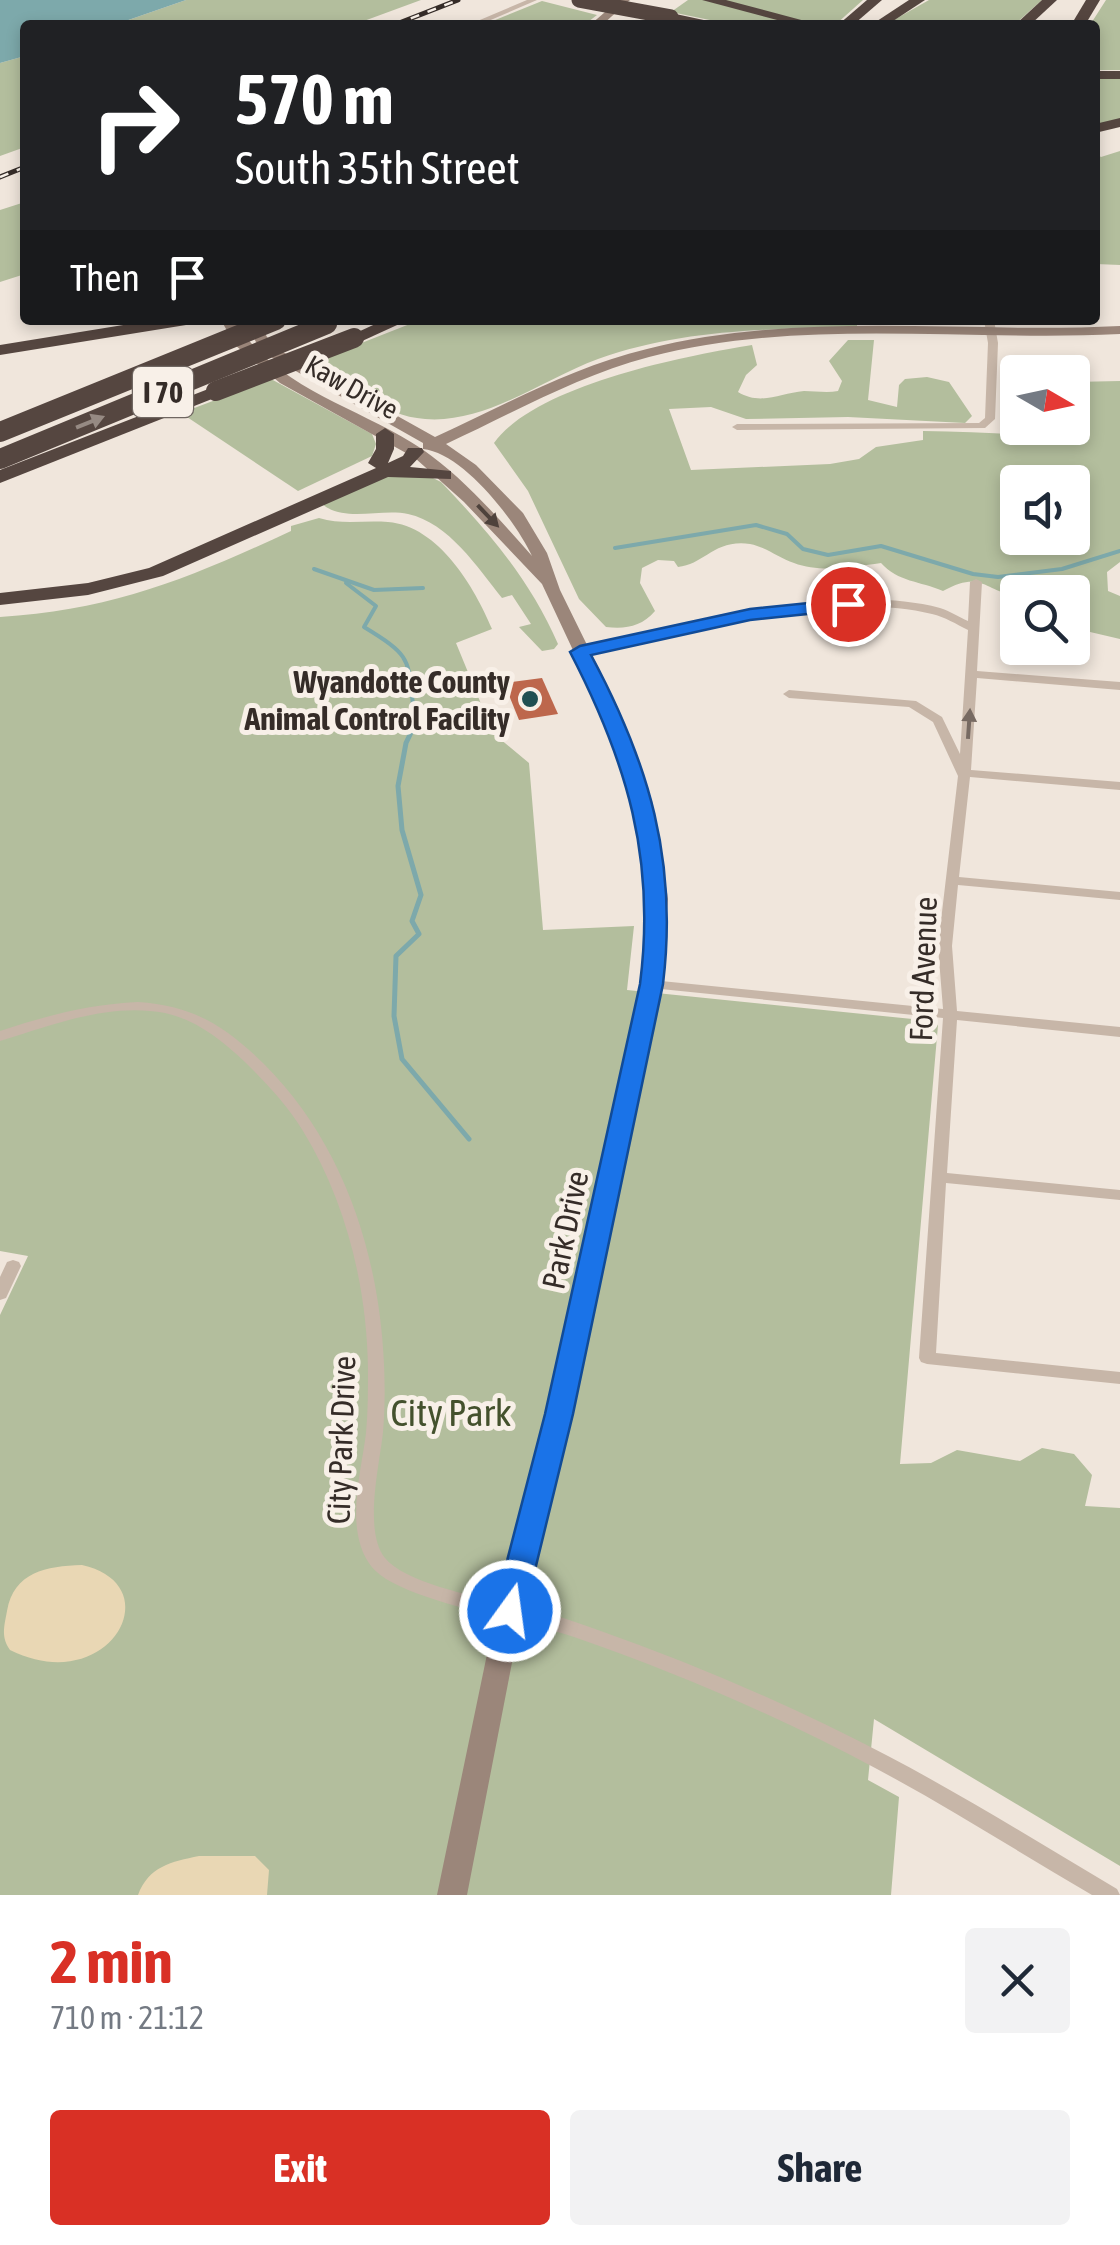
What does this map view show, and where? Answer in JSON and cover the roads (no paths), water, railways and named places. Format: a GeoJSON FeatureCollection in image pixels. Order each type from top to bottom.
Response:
{"type":"FeatureCollection","features":[{"type":"Feature","properties":{"kind":"highway"},"geometry":{"type":"LineString","coordinates":[[564,0],[626,20]]}},
{"type":"Feature","properties":{"kind":"highway"},"geometry":{"type":"LineString","coordinates":[[579,0],[685,20]]}},
{"type":"Feature","properties":{"kind":"highway"},"geometry":{"type":"LineString","coordinates":[[709,0],[792,20]]}},
{"type":"Feature","properties":{"kind":"highway"},"geometry":{"type":"LineString","coordinates":[[851,20],[875,0]]}},
{"type":"Feature","properties":{"kind":"highway"},"geometry":{"type":"LineString","coordinates":[[886,20],[918,0]]}},
{"type":"Feature","properties":{"kind":"highway"},"geometry":{"type":"LineString","coordinates":[[1028,20],[1050,0]]}},
{"type":"Feature","properties":{"kind":"highway"},"geometry":{"type":"LineString","coordinates":[[0,347],[118,325]]}},
{"type":"Feature","properties":{"kind":"highway"},"geometry":{"type":"LineString","coordinates":[[0,347],[152,325]]}},
{"type":"Feature","properties":{"kind":"highway","name":"I 70"},"geometry":{"type":"LineString","coordinates":[[0,432],[264,325]]}},
{"type":"Feature","properties":{"kind":"highway","name":"I 70"},"geometry":{"type":"LineString","coordinates":[[0,459],[325,325]]}},
{"type":"Feature","properties":{"kind":"highway"},"geometry":{"type":"LineString","coordinates":[[0,477],[386,325]]}},
{"type":"Feature","properties":{"kind":"highway"},"geometry":{"type":"LineString","coordinates":[[370,472],[386,448],[388,426]]}},
{"type":"Feature","properties":{"kind":"highway"},"geometry":{"type":"LineString","coordinates":[[0,582],[50,585],[87,581],[161,561],[370,472],[410,460],[416,452]]}},
{"type":"Feature","properties":{"kind":"highway"},"geometry":{"type":"LineString","coordinates":[[370,472],[414,470],[444,475]]}},
{"type":"Feature","properties":{"kind":"highway"},"geometry":{"type":"LineString","coordinates":[[0,598],[88,589],[156,572],[262,520]]}},
{"type":"Feature","properties":{"kind":"main road"},"geometry":{"type":"LineString","coordinates":[[601,20],[625,0]]}},
{"type":"Feature","properties":{"kind":"main road"},"geometry":{"type":"LineString","coordinates":[[621,20],[644,0]]}},
{"type":"Feature","properties":{"kind":"main road","name":"Kaw Drive"},"geometry":{"type":"LineString","coordinates":[[230,325],[235,336],[258,359],[388,426],[435,443]]}},
{"type":"Feature","properties":{"kind":"main road","name":"Kaw Drive"},"geometry":{"type":"LineString","coordinates":[[254,325],[276,354],[388,426],[416,452]]}},
{"type":"Feature","properties":{"kind":"main road"},"geometry":{"type":"LineString","coordinates":[[416,452],[614,362],[699,342],[990,327],[1120,330]]}},
{"type":"Feature","properties":{"kind":"main road"},"geometry":{"type":"LineString","coordinates":[[388,426],[474,424]]}},
{"type":"Feature","properties":{"kind":"main road"},"geometry":{"type":"LineString","coordinates":[[471,468],[468,446],[474,424]]}},
{"type":"Feature","properties":{"kind":"main road","name":"Park Drive"},"geometry":{"type":"LineString","coordinates":[[435,443],[471,468],[524,526],[539,553],[580,652],[610,710],[642,801],[658,899],[651,984],[559,1414],[510,1611],[452,1895]]}},
{"type":"Feature","properties":{"kind":"main road","name":"Park Drive"},"geometry":{"type":"LineString","coordinates":[[416,452],[510,540],[552,590]]}},
{"type":"Feature","properties":{"kind":"street"},"geometry":{"type":"LineString","coordinates":[[484,20],[533,0]]}},
{"type":"Feature","properties":{"kind":"street"},"geometry":{"type":"LineString","coordinates":[[737,426],[981,426],[990,418],[994,343],[990,327]]}},
{"type":"Feature","properties":{"kind":"street","name":"Ford Avenue"},"geometry":{"type":"LineString","coordinates":[[976,582],[973,674],[945,946],[950,1015],[927,1358],[1120,1378]]}},
{"type":"Feature","properties":{"kind":"street"},"geometry":{"type":"LineString","coordinates":[[580,652],[750,615],[848,604],[946,612],[975,630]]}},
{"type":"Feature","properties":{"kind":"street"},"geometry":{"type":"LineString","coordinates":[[973,674],[1120,686]]}},
{"type":"Feature","properties":{"kind":"street"},"geometry":{"type":"LineString","coordinates":[[790,694],[912,704],[938,720],[962,773],[1120,786]]}},
{"type":"Feature","properties":{"kind":"street"},"geometry":{"type":"LineString","coordinates":[[954,880],[1120,896]]}},
{"type":"Feature","properties":{"kind":"street"},"geometry":{"type":"LineString","coordinates":[[651,984],[1120,1032]]}},
{"type":"Feature","properties":{"kind":"street","name":"City Park Drive"},"geometry":{"type":"LineString","coordinates":[[0,1036],[103,1010],[139,1007],[182,1012],[213,1027],[278,1082],[316,1136],[356,1231],[374,1324],[376,1414],[365,1524],[369,1547],[379,1564],[412,1586],[510,1611],[623,1648],[765,1705],[867,1755],[1110,1895]]}},
{"type":"Feature","properties":{"kind":"street"},"geometry":{"type":"LineString","coordinates":[[939,1177],[1120,1194]]}},
{"type":"Feature","properties":{"kind":"street"},"geometry":{"type":"LineString","coordinates":[[0,1294],[12,1266]]}},
{"type":"Feature","properties":{"kind":"water"},"geometry":{"type":"Polygon","coordinates":[[[0,0],[186,0],[128,20],[20,20],[20,57],[0,63],[0,0]]]}},
{"type":"Feature","properties":{"kind":"waterway"},"geometry":{"type":"LineString","coordinates":[[615,548],[756,525],[787,534],[803,549],[828,555],[881,546],[973,574],[998,577],[1062,569],[1120,551]]}},
{"type":"Feature","properties":{"kind":"waterway"},"geometry":{"type":"LineString","coordinates":[[314,569],[374,590],[423,588]]}},
{"type":"Feature","properties":{"kind":"waterway"},"geometry":{"type":"LineString","coordinates":[[346,583],[376,606],[364,627],[406,661],[414,713]]}},
{"type":"Feature","properties":{"kind":"waterway"},"geometry":{"type":"LineString","coordinates":[[413,711],[416,722],[406,743],[398,786],[402,830],[421,895],[412,921],[419,934],[396,956],[394,1016],[402,1059],[469,1139]]}},
{"type":"Feature","properties":{"kind":"railway"},"geometry":{"type":"LineString","coordinates":[[407,20],[458,0]]}},
{"type":"Feature","properties":{"kind":"railway"},"geometry":{"type":"LineString","coordinates":[[0,177],[20,169]]}},
{"type":"Feature","properties":{"kind":"place","name":"Wyandotte County Animal Control Facility"},"geometry":{"type":"Point","coordinates":[530,699]}},
{"type":"Feature","properties":{"kind":"park label","name":"City Park"},"geometry":{"type":"Point","coordinates":[451,1412]}}]}
